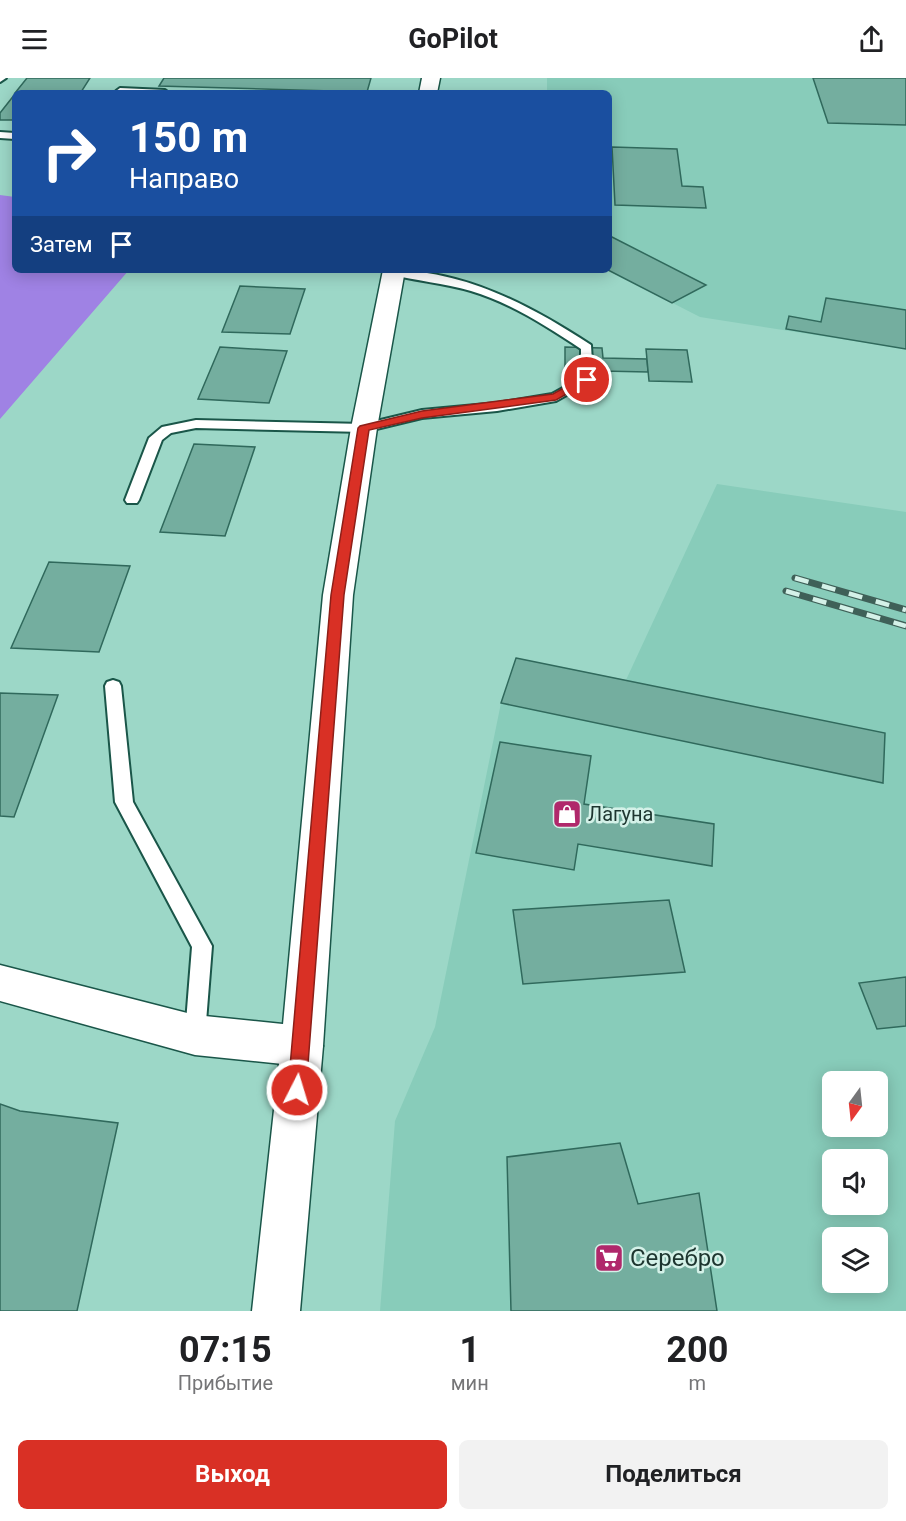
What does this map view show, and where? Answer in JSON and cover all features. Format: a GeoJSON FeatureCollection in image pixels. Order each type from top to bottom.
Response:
{"type":"FeatureCollection","features":[{"type":"Feature","properties":{"kind":"main road"},"geometry":{"type":"LineString","coordinates":[[276,1311],[302,1046],[338,595],[364,428],[393,273]]}},
{"type":"Feature","properties":{"kind":"main road"},"geometry":{"type":"LineString","coordinates":[[0,983],[195,1035],[302,1046]]}},
{"type":"Feature","properties":{"kind":"lane"},"geometry":{"type":"LineString","coordinates":[[121,90],[129,80]]}},
{"type":"Feature","properties":{"kind":"lane"},"geometry":{"type":"LineString","coordinates":[[132,500],[156,438],[167,430],[196,424],[364,428],[422,414],[556,397],[587,380],[587,348],[547,322],[501,298],[403,273]]}},
{"type":"Feature","properties":{"kind":"lane"},"geometry":{"type":"LineString","coordinates":[[113,686],[124,802],[202,946],[195,1035]]}},
{"type":"Feature","properties":{"kind":"shaded area"},"geometry":{"type":"Polygon","coordinates":[[[547,78],[906,78],[906,349],[700,317],[612,272],[612,90],[547,90],[547,78]]]}},
{"type":"Feature","properties":{"kind":"shaded area"},"geometry":{"type":"Polygon","coordinates":[[[0,195],[12,197],[12,273],[126,273],[0,419],[0,195]]]}},
{"type":"Feature","properties":{"kind":"shaded area"},"geometry":{"type":"Polygon","coordinates":[[[717,484],[906,512],[906,1311],[380,1311],[395,1121],[435,1027],[501,703],[516,658],[626,680],[717,484]]]}},
{"type":"Feature","properties":{"kind":"building"},"geometry":{"type":"Polygon","coordinates":[[[27,78],[90,78],[82,90],[17,90],[27,78]]]}},
{"type":"Feature","properties":{"kind":"building"},"geometry":{"type":"Polygon","coordinates":[[[164,78],[371,78],[368,90],[159,86],[164,78]]]}},
{"type":"Feature","properties":{"kind":"building"},"geometry":{"type":"Polygon","coordinates":[[[813,78],[906,78],[906,125],[828,123],[813,78]]]}},
{"type":"Feature","properties":{"kind":"building"},"geometry":{"type":"Polygon","coordinates":[[[12,98],[12,120],[0,120],[0,113],[12,98]]]}},
{"type":"Feature","properties":{"kind":"building"},"geometry":{"type":"Polygon","coordinates":[[[612,147],[677,149],[682,186],[703,187],[706,208],[615,205],[612,147]]]}},
{"type":"Feature","properties":{"kind":"building"},"geometry":{"type":"Polygon","coordinates":[[[612,237],[706,285],[672,303],[612,272],[612,237]]]}},
{"type":"Feature","properties":{"kind":"building"},"geometry":{"type":"Polygon","coordinates":[[[240,286],[305,289],[290,334],[222,332],[240,286]]]}},
{"type":"Feature","properties":{"kind":"building"},"geometry":{"type":"Polygon","coordinates":[[[826,298],[906,310],[906,349],[786,329],[789,316],[821,322],[826,298]]]}},
{"type":"Feature","properties":{"kind":"building"},"geometry":{"type":"Polygon","coordinates":[[[220,347],[287,351],[269,403],[198,399],[220,347]]]}},
{"type":"Feature","properties":{"kind":"building"},"geometry":{"type":"Polygon","coordinates":[[[565,347],[602,348],[603,358],[647,359],[648,372],[601,371],[601,381],[565,379],[565,347]]]}},
{"type":"Feature","properties":{"kind":"building"},"geometry":{"type":"Polygon","coordinates":[[[646,349],[687,350],[692,382],[649,381],[646,349]]]}},
{"type":"Feature","properties":{"kind":"building"},"geometry":{"type":"Polygon","coordinates":[[[194,444],[255,447],[225,536],[160,532],[194,444]]]}},
{"type":"Feature","properties":{"kind":"building"},"geometry":{"type":"Polygon","coordinates":[[[49,562],[130,566],[99,652],[11,648],[49,562]]]}},
{"type":"Feature","properties":{"kind":"building"},"geometry":{"type":"Polygon","coordinates":[[[516,658],[885,733],[883,783],[501,703],[516,658]]]}},
{"type":"Feature","properties":{"kind":"building"},"geometry":{"type":"Polygon","coordinates":[[[0,693],[58,695],[14,817],[0,816],[0,693]]]}},
{"type":"Feature","properties":{"kind":"building","name":"Лагуна"},"geometry":{"type":"Polygon","coordinates":[[[500,742],[591,756],[584,804],[714,824],[712,866],[578,844],[574,870],[476,853],[500,742]]]}},
{"type":"Feature","properties":{"kind":"building"},"geometry":{"type":"Polygon","coordinates":[[[669,900],[685,972],[523,984],[513,910],[669,900]]]}},
{"type":"Feature","properties":{"kind":"building"},"geometry":{"type":"Polygon","coordinates":[[[906,977],[906,1026],[877,1029],[859,983],[906,977]]]}},
{"type":"Feature","properties":{"kind":"building"},"geometry":{"type":"Polygon","coordinates":[[[0,1104],[20,1111],[118,1123],[77,1311],[0,1311],[0,1104]]]}},
{"type":"Feature","properties":{"kind":"building","name":"Серебро"},"geometry":{"type":"Polygon","coordinates":[[[620,1143],[638,1204],[699,1193],[717,1311],[511,1311],[507,1157],[620,1143]]]}},
{"type":"Feature","properties":{"kind":"railway"},"geometry":{"type":"LineString","coordinates":[[795,578],[906,610]]}},
{"type":"Feature","properties":{"kind":"railway"},"geometry":{"type":"LineString","coordinates":[[786,591],[906,626]]}},
{"type":"Feature","properties":{"kind":"place","name":"Лагуна"},"geometry":{"type":"Point","coordinates":[567,814]}},
{"type":"Feature","properties":{"kind":"place","name":"Серебро"},"geometry":{"type":"Point","coordinates":[609,1258]}},
{"type":"Feature","properties":{"kind":"route"},"geometry":{"type":"LineString","coordinates":[[297,1090],[338,595],[364,428],[422,414],[556,397],[587,380]]}}]}
